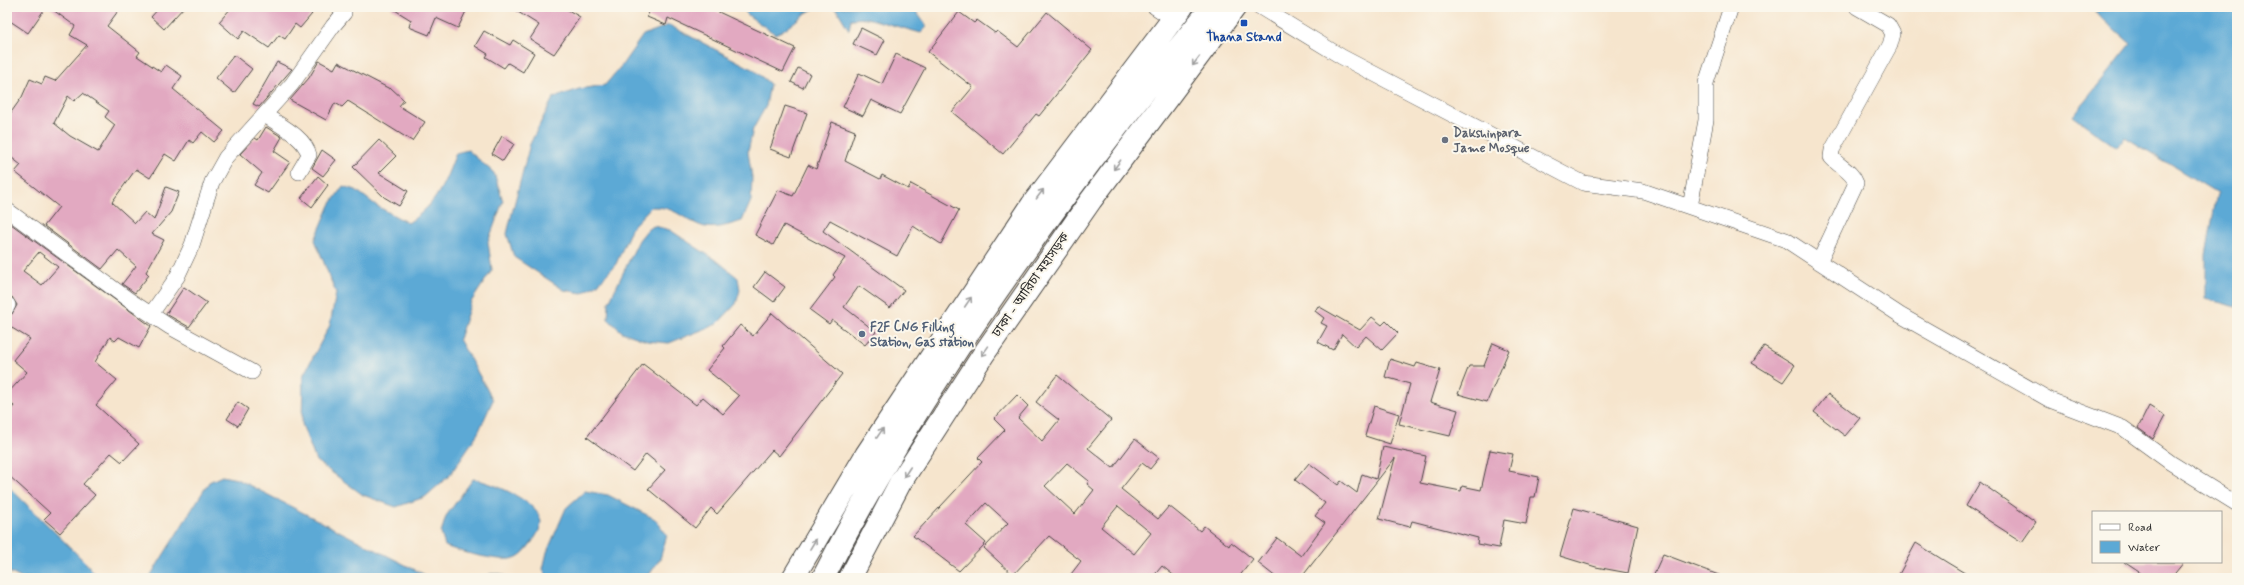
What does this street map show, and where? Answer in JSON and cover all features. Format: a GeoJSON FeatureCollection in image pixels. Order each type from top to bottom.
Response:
{"type":"FeatureCollection","features":[{"type":"Feature","properties":{"kind":"highway"},"geometry":{"type":"LineString","coordinates":[[823,578],[855,516],[912,418],[972,328],[1045,222],[1172,54],[1212,7]]}},
{"type":"Feature","properties":{"kind":"highway","name":"ঢাকা - আরিচা মহাসড়ক"},"geometry":{"type":"LineString","coordinates":[[850,578],[900,483],[982,355],[1091,200],[1235,7]]}},
{"type":"Feature","properties":{"kind":"highway"},"geometry":{"type":"LineString","coordinates":[[793,578],[866,455],[1032,205],[1170,11]]}},
{"type":"Feature","properties":{"kind":"street"},"geometry":{"type":"LineString","coordinates":[[1260,7],[1342,57],[1583,183],[1643,191],[1786,240],[1900,315],[2050,400],[2123,428],[2171,464],[2237,504]]}},
{"type":"Feature","properties":{"kind":"street"},"geometry":{"type":"LineString","coordinates":[[1690,207],[1706,120],[1706,83],[1731,7]]}},
{"type":"Feature","properties":{"kind":"street"},"geometry":{"type":"LineString","coordinates":[[1819,262],[1856,183],[1850,173],[1838,167],[1831,158],[1832,150],[1890,45],[1893,34],[1888,24],[1857,7]]}},
{"type":"Feature","properties":{"kind":"street"},"geometry":{"type":"LineString","coordinates":[[151,314],[177,278],[192,245],[212,182],[221,164],[292,84],[344,13]]}},
{"type":"Feature","properties":{"kind":"street"},"geometry":{"type":"LineString","coordinates":[[265,115],[302,142],[308,149],[309,155],[299,172]]}},
{"type":"Feature","properties":{"kind":"street"},"geometry":{"type":"LineString","coordinates":[[7,210],[129,300],[170,327],[252,372]]}},
{"type":"Feature","properties":{"kind":"water"},"geometry":{"type":"Polygon","coordinates":[[[741,7],[819,7],[807,12],[787,28],[775,34],[749,16],[741,7]]]}},
{"type":"Feature","properties":{"kind":"water"},"geometry":{"type":"Polygon","coordinates":[[[831,7],[916,7],[916,11],[927,27],[921,33],[867,18],[851,19],[849,30],[837,10],[831,7]]]}},
{"type":"Feature","properties":{"kind":"water"},"geometry":{"type":"Polygon","coordinates":[[[2097,7],[2237,7],[2237,307],[2206,299],[2206,255],[2217,193],[2125,137],[2116,147],[2073,116],[2131,44],[2095,12],[2097,7]]]}},
{"type":"Feature","properties":{"kind":"water"},"geometry":{"type":"Polygon","coordinates":[[[669,25],[754,70],[770,84],[766,106],[753,129],[748,152],[752,177],[751,201],[742,221],[726,226],[715,227],[704,227],[666,208],[651,207],[632,227],[616,264],[597,285],[582,293],[564,290],[514,257],[507,234],[530,144],[553,98],[579,89],[605,85],[622,65],[643,35],[669,25]]]}},
{"type":"Feature","properties":{"kind":"water"},"geometry":{"type":"Polygon","coordinates":[[[468,150],[494,173],[503,201],[488,242],[492,270],[471,302],[459,339],[493,400],[478,433],[450,475],[425,497],[396,507],[363,495],[316,461],[302,424],[303,376],[330,325],[336,293],[315,240],[330,205],[343,186],[356,190],[377,206],[408,223],[426,208],[439,192],[456,153],[468,150]]]}},
{"type":"Feature","properties":{"kind":"water"},"geometry":{"type":"Polygon","coordinates":[[[654,226],[670,230],[720,263],[738,278],[740,290],[736,304],[717,324],[669,343],[647,341],[622,332],[608,319],[609,302],[639,240],[648,229],[654,226]]]}},
{"type":"Feature","properties":{"kind":"water"},"geometry":{"type":"Polygon","coordinates":[[[222,476],[237,479],[431,578],[149,578],[209,482],[222,476]]]}},
{"type":"Feature","properties":{"kind":"water"},"geometry":{"type":"Polygon","coordinates":[[[473,479],[491,484],[514,494],[533,508],[539,515],[541,523],[538,533],[528,548],[518,557],[505,559],[488,557],[445,546],[441,533],[446,516],[473,479]]]}},
{"type":"Feature","properties":{"kind":"water"},"geometry":{"type":"Polygon","coordinates":[[[7,485],[87,564],[98,578],[21,578],[7,571],[7,485]]]}},
{"type":"Feature","properties":{"kind":"water"},"geometry":{"type":"Polygon","coordinates":[[[585,491],[608,495],[655,519],[667,535],[660,559],[647,578],[548,578],[543,569],[547,552],[566,508],[585,491]]]}},
{"type":"Feature","properties":{"kind":"water"},"geometry":{"type":"Polygon","coordinates":[[[490,574],[501,574],[509,578],[485,578],[490,574]]]}},
{"type":"Feature","properties":{"kind":"building"},"geometry":{"type":"Polygon","coordinates":[[[7,7],[46,7],[28,33],[7,19],[7,7]]]}},
{"type":"Feature","properties":{"kind":"building"},"geometry":{"type":"Polygon","coordinates":[[[49,7],[121,7],[107,26],[140,52],[137,56],[161,72],[166,65],[182,76],[173,89],[224,131],[214,142],[202,132],[193,143],[189,140],[176,161],[165,154],[150,178],[136,169],[112,202],[135,223],[145,212],[154,220],[166,187],[179,192],[171,212],[152,234],[164,240],[146,272],[149,275],[135,293],[122,284],[136,266],[118,250],[102,269],[44,226],[59,207],[15,172],[21,165],[7,154],[7,118],[22,97],[30,79],[42,84],[45,77],[55,81],[87,45],[70,35],[75,26],[49,7]],[[83,93],[74,101],[68,96],[54,123],[70,136],[98,152],[115,125],[105,117],[109,111],[83,93]]]}},
{"type":"Feature","properties":{"kind":"building"},"geometry":{"type":"Polygon","coordinates":[[[160,7],[184,7],[164,29],[151,17],[160,7]]]}},
{"type":"Feature","properties":{"kind":"building"},"geometry":{"type":"Polygon","coordinates":[[[232,7],[303,7],[312,14],[300,28],[295,24],[285,39],[279,35],[269,48],[244,31],[238,39],[219,22],[232,7]]]}},
{"type":"Feature","properties":{"kind":"building"},"geometry":{"type":"Polygon","coordinates":[[[390,7],[468,7],[458,28],[436,18],[429,35],[409,27],[411,20],[390,7]]]}},
{"type":"Feature","properties":{"kind":"building"},"geometry":{"type":"Polygon","coordinates":[[[510,7],[563,7],[580,17],[554,54],[530,39],[539,25],[510,7]]]}},
{"type":"Feature","properties":{"kind":"building"},"geometry":{"type":"Polygon","coordinates":[[[645,7],[708,7],[795,48],[783,72],[668,18],[666,25],[647,17],[650,9],[645,7]]]}},
{"type":"Feature","properties":{"kind":"building"},"geometry":{"type":"Polygon","coordinates":[[[959,12],[974,23],[977,20],[995,33],[997,31],[1018,47],[1047,12],[1092,50],[1039,116],[1036,114],[1003,154],[952,112],[973,87],[928,52],[959,12]]]}},
{"type":"Feature","properties":{"kind":"building"},"geometry":{"type":"Polygon","coordinates":[[[861,28],[885,40],[877,55],[853,44],[861,28]]]}},
{"type":"Feature","properties":{"kind":"building"},"geometry":{"type":"Polygon","coordinates":[[[484,31],[510,45],[513,40],[534,53],[523,72],[508,63],[504,68],[486,57],[488,54],[475,46],[484,31]]]}},
{"type":"Feature","properties":{"kind":"building"},"geometry":{"type":"Polygon","coordinates":[[[896,54],[925,68],[900,114],[871,100],[863,116],[843,107],[859,73],[882,84],[896,54]]]}},
{"type":"Feature","properties":{"kind":"building"},"geometry":{"type":"Polygon","coordinates":[[[234,55],[252,69],[234,93],[216,78],[234,55]]]}},
{"type":"Feature","properties":{"kind":"building"},"geometry":{"type":"Polygon","coordinates":[[[319,61],[334,69],[338,62],[390,89],[391,88],[404,100],[399,106],[425,122],[412,141],[348,101],[342,107],[335,103],[326,120],[290,100],[309,78],[319,61]]]}},
{"type":"Feature","properties":{"kind":"building"},"geometry":{"type":"Polygon","coordinates":[[[277,62],[292,69],[259,107],[253,104],[277,62]]]}},
{"type":"Feature","properties":{"kind":"building"},"geometry":{"type":"Polygon","coordinates":[[[798,68],[810,74],[803,88],[791,82],[798,68]]]}},
{"type":"Feature","properties":{"kind":"building"},"geometry":{"type":"Polygon","coordinates":[[[785,106],[807,113],[791,157],[770,149],[785,106]]]}},
{"type":"Feature","properties":{"kind":"building"},"geometry":{"type":"Polygon","coordinates":[[[832,122],[855,131],[845,161],[880,179],[882,175],[908,189],[911,184],[959,210],[941,244],[913,226],[897,256],[830,220],[823,231],[904,290],[890,308],[859,286],[844,307],[876,332],[865,345],[832,320],[829,324],[810,310],[835,277],[833,275],[845,258],[784,225],[773,245],[755,235],[778,190],[793,196],[808,165],[816,169],[832,122]]]}},
{"type":"Feature","properties":{"kind":"building"},"geometry":{"type":"Polygon","coordinates":[[[266,127],[282,137],[274,151],[290,162],[268,193],[254,185],[262,173],[240,154],[255,138],[258,140],[266,127]]]}},
{"type":"Feature","properties":{"kind":"building"},"geometry":{"type":"Polygon","coordinates":[[[502,136],[514,144],[503,161],[492,154],[502,136]]]}},
{"type":"Feature","properties":{"kind":"building"},"geometry":{"type":"Polygon","coordinates":[[[379,140],[396,156],[379,173],[408,191],[399,206],[384,197],[353,167],[379,140]]]}},
{"type":"Feature","properties":{"kind":"building"},"geometry":{"type":"Polygon","coordinates":[[[322,150],[336,160],[323,176],[312,168],[322,150]]]}},
{"type":"Feature","properties":{"kind":"building"},"geometry":{"type":"Polygon","coordinates":[[[318,176],[328,185],[312,207],[301,198],[318,176]]]}},
{"type":"Feature","properties":{"kind":"building"},"geometry":{"type":"Polygon","coordinates":[[[11,224],[151,326],[139,348],[119,337],[115,341],[110,337],[95,362],[117,380],[96,405],[139,444],[122,462],[111,453],[83,484],[95,495],[60,533],[44,519],[50,513],[7,474],[7,414],[14,406],[7,399],[7,394],[27,372],[13,360],[30,339],[7,325],[7,316],[12,314],[17,305],[12,297],[7,296],[7,229],[11,224]],[[39,252],[23,271],[42,285],[58,267],[39,252]]]}},
{"type":"Feature","properties":{"kind":"building"},"geometry":{"type":"Polygon","coordinates":[[[765,272],[785,287],[774,302],[754,287],[765,272]]]}},
{"type":"Feature","properties":{"kind":"building"},"geometry":{"type":"Polygon","coordinates":[[[184,287],[207,303],[189,327],[166,314],[184,287]]]}},
{"type":"Feature","properties":{"kind":"building"},"geometry":{"type":"Polygon","coordinates":[[[1318,306],[1360,330],[1372,317],[1382,325],[1386,321],[1398,333],[1382,350],[1366,336],[1356,347],[1342,334],[1333,350],[1318,342],[1327,326],[1321,323],[1324,318],[1315,311],[1318,306]]]}},
{"type":"Feature","properties":{"kind":"building"},"geometry":{"type":"Polygon","coordinates":[[[772,313],[842,374],[779,456],[772,450],[717,514],[711,508],[695,528],[648,489],[665,470],[646,454],[633,471],[587,437],[643,364],[696,405],[703,397],[723,414],[739,396],[707,370],[725,348],[723,346],[740,325],[753,336],[772,313]]]}},
{"type":"Feature","properties":{"kind":"building"},"geometry":{"type":"Polygon","coordinates":[[[1493,343],[1509,350],[1487,402],[1458,394],[1469,366],[1484,366],[1493,343]]]}},
{"type":"Feature","properties":{"kind":"building"},"geometry":{"type":"Polygon","coordinates":[[[1764,346],[1795,365],[1783,382],[1752,363],[1764,346]]]}},
{"type":"Feature","properties":{"kind":"building"},"geometry":{"type":"Polygon","coordinates":[[[1390,359],[1415,367],[1417,363],[1440,370],[1430,402],[1458,410],[1450,436],[1399,424],[1410,384],[1385,377],[1390,359]]]}},
{"type":"Feature","properties":{"kind":"building"},"geometry":{"type":"Polygon","coordinates":[[[1057,375],[1111,420],[1088,448],[1113,468],[1135,439],[1159,458],[1150,469],[1142,463],[1121,489],[1158,519],[1169,506],[1200,531],[1204,526],[1229,546],[1231,542],[1253,559],[1238,578],[1177,578],[1162,566],[1152,578],[1068,578],[1081,561],[1049,536],[1013,575],[984,548],[1008,523],[986,503],[966,525],[986,543],[959,571],[913,536],[982,462],[978,458],[1005,430],[994,419],[1017,395],[1028,406],[1018,418],[1042,441],[1059,420],[1036,402],[1057,375]],[[1067,463],[1045,486],[1075,514],[1094,490],[1087,484],[1089,481],[1067,463]],[[1118,506],[1101,527],[1134,554],[1151,533],[1118,506]]]}},
{"type":"Feature","properties":{"kind":"building"},"geometry":{"type":"Polygon","coordinates":[[[1828,394],[1860,418],[1845,436],[1814,412],[1828,394]]]}},
{"type":"Feature","properties":{"kind":"building"},"geometry":{"type":"Polygon","coordinates":[[[238,402],[248,409],[238,426],[227,419],[238,402]]]}},
{"type":"Feature","properties":{"kind":"building"},"geometry":{"type":"Polygon","coordinates":[[[1374,406],[1399,414],[1390,444],[1365,436],[1374,406]]]}},
{"type":"Feature","properties":{"kind":"building"},"geometry":{"type":"Polygon","coordinates":[[[2149,406],[2165,416],[2153,439],[2138,428],[2149,406]]]}},
{"type":"Feature","properties":{"kind":"building"},"geometry":{"type":"Polygon","coordinates":[[[1383,447],[1426,456],[1420,483],[1461,491],[1462,486],[1481,490],[1490,450],[1513,454],[1509,471],[1539,477],[1535,497],[1531,497],[1526,524],[1504,520],[1499,548],[1477,544],[1478,538],[1412,521],[1410,527],[1379,519],[1395,458],[1301,578],[1277,578],[1258,563],[1277,538],[1301,556],[1325,523],[1315,516],[1325,503],[1295,480],[1309,463],[1338,485],[1341,481],[1357,493],[1362,474],[1376,479],[1383,447]]]}},
{"type":"Feature","properties":{"kind":"building"},"geometry":{"type":"Polygon","coordinates":[[[1980,482],[2036,522],[2022,542],[1966,506],[1980,482]]]}},
{"type":"Feature","properties":{"kind":"building"},"geometry":{"type":"Polygon","coordinates":[[[1574,508],[1638,526],[1628,573],[1596,567],[1560,556],[1574,508]]]}},
{"type":"Feature","properties":{"kind":"building"},"geometry":{"type":"Polygon","coordinates":[[[1916,543],[1948,563],[1973,578],[1897,578],[1916,543]]]}},
{"type":"Feature","properties":{"kind":"building"},"geometry":{"type":"Polygon","coordinates":[[[1663,554],[1724,577],[1652,578],[1663,554]]]}},
{"type":"Feature","properties":{"kind":"building"},"geometry":{"type":"Polygon","coordinates":[[[2126,563],[2183,563],[2171,578],[2148,578],[2126,563]]]}},
{"type":"Feature","properties":{"kind":"place","name":"Thana Stand"},"geometry":{"type":"Point","coordinates":[1244,23]}},
{"type":"Feature","properties":{"kind":"place","name":"Dakshinpara Jame Mosque"},"geometry":{"type":"Point","coordinates":[1445,140]}},
{"type":"Feature","properties":{"kind":"place","name":"F2F CNG Filling Station, Gas station"},"geometry":{"type":"Point","coordinates":[862,334]}}]}
